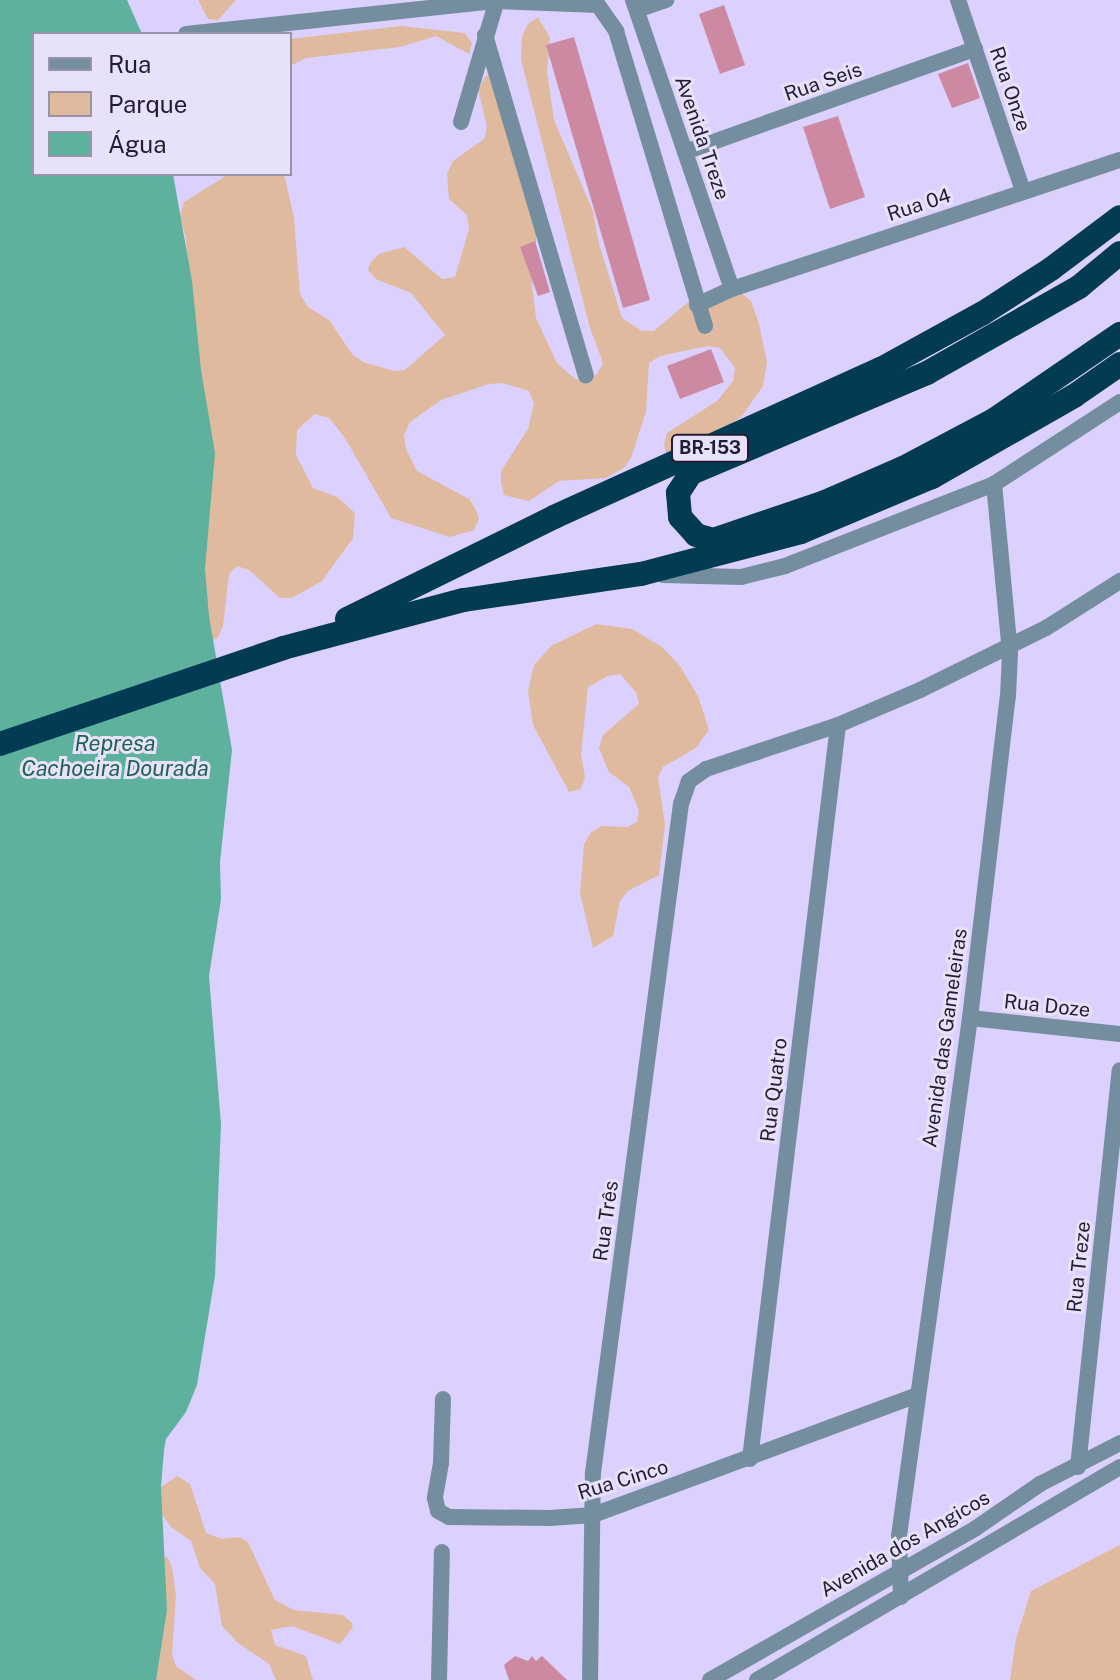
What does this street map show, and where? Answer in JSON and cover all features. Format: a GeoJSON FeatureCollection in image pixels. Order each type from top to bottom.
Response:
{"type":"FeatureCollection","features":[{"type":"Feature","properties":{"kind":"highway","name":"BR-153"},"geometry":{"type":"LineString","coordinates":[[283,648],[399,595],[554,517],[881,369],[994,306],[1051,269],[1120,217]]}},
{"type":"Feature","properties":{"kind":"highway"},"geometry":{"type":"LineString","coordinates":[[1120,253],[1079,287],[927,373],[691,473],[678,493],[680,517],[696,535],[713,540],[825,502],[903,468],[994,420],[1120,334]]}},
{"type":"Feature","properties":{"kind":"highway","name":"BR-153"},"geometry":{"type":"LineString","coordinates":[[0,744],[283,648],[464,600],[641,574],[712,558],[857,510],[932,477],[1074,396],[1120,364]]}},
{"type":"Feature","properties":{"kind":"street"},"geometry":{"type":"LineString","coordinates":[[204,32],[497,0],[598,5],[616,31],[705,326]]}},
{"type":"Feature","properties":{"kind":"street"},"geometry":{"type":"LineString","coordinates":[[461,122],[497,0]]}},
{"type":"Feature","properties":{"kind":"street"},"geometry":{"type":"LineString","coordinates":[[635,5],[666,0]]}},
{"type":"Feature","properties":{"kind":"street","name":"Rua Onze"},"geometry":{"type":"LineString","coordinates":[[958,0],[1023,191]]}},
{"type":"Feature","properties":{"kind":"street","name":"Avenida Treze"},"geometry":{"type":"LineString","coordinates":[[635,5],[732,289]]}},
{"type":"Feature","properties":{"kind":"street"},"geometry":{"type":"LineString","coordinates":[[485,35],[586,375]]}},
{"type":"Feature","properties":{"kind":"street","name":"Rua Seis"},"geometry":{"type":"LineString","coordinates":[[685,152],[975,49]]}},
{"type":"Feature","properties":{"kind":"street","name":"Rua 04"},"geometry":{"type":"LineString","coordinates":[[697,305],[732,289],[1120,160]]}},
{"type":"Feature","properties":{"kind":"street"},"geometry":{"type":"LineString","coordinates":[[641,574],[741,577],[785,566],[994,484],[1120,402]]}},
{"type":"Feature","properties":{"kind":"street","name":"Avenida das Gameleiras"},"geometry":{"type":"LineString","coordinates":[[901,1597],[898,1573],[917,1395],[970,1018],[1008,696],[1009,646],[994,484]]}},
{"type":"Feature","properties":{"kind":"street"},"geometry":{"type":"LineString","coordinates":[[838,725],[920,690],[1046,628],[1120,581]]}},
{"type":"Feature","properties":{"kind":"street","name":"Rua Três"},"geometry":{"type":"LineString","coordinates":[[590,1680],[593,1473],[681,804],[695,773],[838,725]]}},
{"type":"Feature","properties":{"kind":"street","name":"Rua Quatro"},"geometry":{"type":"LineString","coordinates":[[750,1459],[838,725]]}},
{"type":"Feature","properties":{"kind":"street","name":"Rua Doze"},"geometry":{"type":"LineString","coordinates":[[970,1018],[1120,1034]]}},
{"type":"Feature","properties":{"kind":"street","name":"Rua Treze"},"geometry":{"type":"LineString","coordinates":[[1078,1467],[1120,1070]]}},
{"type":"Feature","properties":{"kind":"street","name":"Rua Cinco"},"geometry":{"type":"LineString","coordinates":[[443,1399],[435,1498],[438,1511],[449,1517],[472,1518],[593,1515],[917,1395]]}},
{"type":"Feature","properties":{"kind":"street","name":"Avenida dos Angicos"},"geometry":{"type":"LineString","coordinates":[[710,1680],[976,1528],[1040,1484],[1120,1443]]}},
{"type":"Feature","properties":{"kind":"street"},"geometry":{"type":"LineString","coordinates":[[757,1680],[1120,1467]]}},
{"type":"Feature","properties":{"kind":"street"},"geometry":{"type":"LineString","coordinates":[[439,1680],[442,1552]]}},
{"type":"Feature","properties":{"kind":"green space"},"geometry":{"type":"Polygon","coordinates":[[[198,0],[236,0],[218,20],[208,19],[198,0]]]}},
{"type":"Feature","properties":{"kind":"green space"},"geometry":{"type":"Polygon","coordinates":[[[538,17],[550,38],[547,72],[554,120],[593,211],[599,244],[622,318],[642,331],[654,331],[693,298],[741,293],[751,301],[759,324],[767,362],[763,386],[742,416],[701,445],[667,457],[664,445],[667,433],[717,401],[733,381],[735,368],[720,348],[708,346],[660,356],[649,363],[646,412],[631,458],[624,468],[606,478],[559,481],[529,501],[504,495],[501,471],[528,429],[534,403],[529,391],[502,383],[489,384],[441,400],[410,422],[404,435],[406,449],[417,471],[469,499],[475,508],[479,519],[474,530],[450,537],[391,518],[345,438],[329,418],[315,414],[297,430],[296,455],[313,488],[337,497],[355,513],[353,538],[322,581],[292,598],[280,598],[249,570],[237,566],[229,574],[223,626],[218,637],[209,643],[186,238],[180,216],[184,202],[226,176],[284,176],[294,218],[300,294],[308,307],[329,320],[352,354],[363,362],[394,371],[405,370],[445,335],[411,293],[376,279],[368,270],[370,263],[379,254],[404,247],[442,279],[455,277],[469,229],[467,215],[449,199],[447,174],[453,161],[484,139],[487,127],[478,89],[486,76],[498,76],[537,231],[532,285],[536,318],[557,363],[575,379],[587,381],[597,374],[603,363],[590,328],[521,60],[522,36],[528,24],[538,17]]]}},
{"type":"Feature","properties":{"kind":"green space"},"geometry":{"type":"Polygon","coordinates":[[[401,26],[465,33],[472,43],[469,54],[436,36],[400,47],[306,58],[292,65],[292,39],[401,26]]]}},
{"type":"Feature","properties":{"kind":"green space"},"geometry":{"type":"Polygon","coordinates":[[[596,624],[632,629],[662,647],[680,666],[698,696],[709,730],[696,748],[663,767],[658,777],[665,825],[659,875],[628,891],[620,901],[613,936],[593,948],[580,893],[584,844],[591,832],[602,826],[627,827],[637,822],[639,810],[629,787],[609,772],[599,748],[603,735],[639,704],[636,692],[620,674],[608,676],[588,687],[581,754],[585,777],[581,789],[569,792],[533,725],[528,691],[534,665],[551,646],[596,624]]]}},
{"type":"Feature","properties":{"kind":"green space"},"geometry":{"type":"Polygon","coordinates":[[[177,1476],[190,1484],[206,1533],[222,1539],[239,1537],[248,1542],[275,1600],[294,1610],[343,1615],[351,1622],[353,1627],[340,1644],[292,1626],[271,1630],[275,1645],[306,1656],[313,1680],[276,1680],[269,1664],[238,1643],[222,1626],[215,1584],[200,1568],[191,1541],[171,1527],[159,1510],[161,1487],[177,1476]]]}},
{"type":"Feature","properties":{"kind":"green space"},"geometry":{"type":"Polygon","coordinates":[[[1120,1545],[1120,1680],[1010,1680],[1016,1639],[1031,1591],[1120,1545]]]}},
{"type":"Feature","properties":{"kind":"green space"},"geometry":{"type":"Polygon","coordinates":[[[162,1555],[168,1558],[172,1568],[176,1596],[172,1655],[176,1666],[196,1680],[141,1680],[162,1555]]]}},
{"type":"Feature","properties":{"kind":"water","name":"Represa Cachoeira Dourada"},"geometry":{"type":"Polygon","coordinates":[[[0,0],[127,0],[141,32],[32,32],[32,176],[173,176],[192,281],[201,370],[215,453],[205,569],[209,616],[232,750],[220,862],[221,899],[209,976],[221,1124],[215,1276],[197,1385],[186,1412],[166,1439],[164,1450],[161,1487],[167,1610],[156,1680],[0,1680],[0,0]]]}},
{"type":"Feature","properties":{"kind":"building"},"geometry":{"type":"Polygon","coordinates":[[[724,5],[745,65],[720,74],[699,14],[724,5]]]}},
{"type":"Feature","properties":{"kind":"building"},"geometry":{"type":"Polygon","coordinates":[[[574,37],[650,300],[623,308],[546,45],[574,37]]]}},
{"type":"Feature","properties":{"kind":"building"},"geometry":{"type":"Polygon","coordinates":[[[968,63],[980,98],[952,108],[938,74],[968,63]]]}},
{"type":"Feature","properties":{"kind":"building"},"geometry":{"type":"Polygon","coordinates":[[[838,116],[865,197],[830,209],[803,127],[838,116]]]}},
{"type":"Feature","properties":{"kind":"building"},"geometry":{"type":"Polygon","coordinates":[[[535,241],[550,292],[538,296],[520,247],[535,241]]]}},
{"type":"Feature","properties":{"kind":"building"},"geometry":{"type":"Polygon","coordinates":[[[711,349],[724,382],[680,399],[667,366],[711,349]]]}},
{"type":"Feature","properties":{"kind":"building"},"geometry":{"type":"Polygon","coordinates":[[[515,1656],[528,1661],[532,1656],[536,1661],[542,1656],[567,1680],[509,1680],[504,1665],[515,1656]]]}}]}
